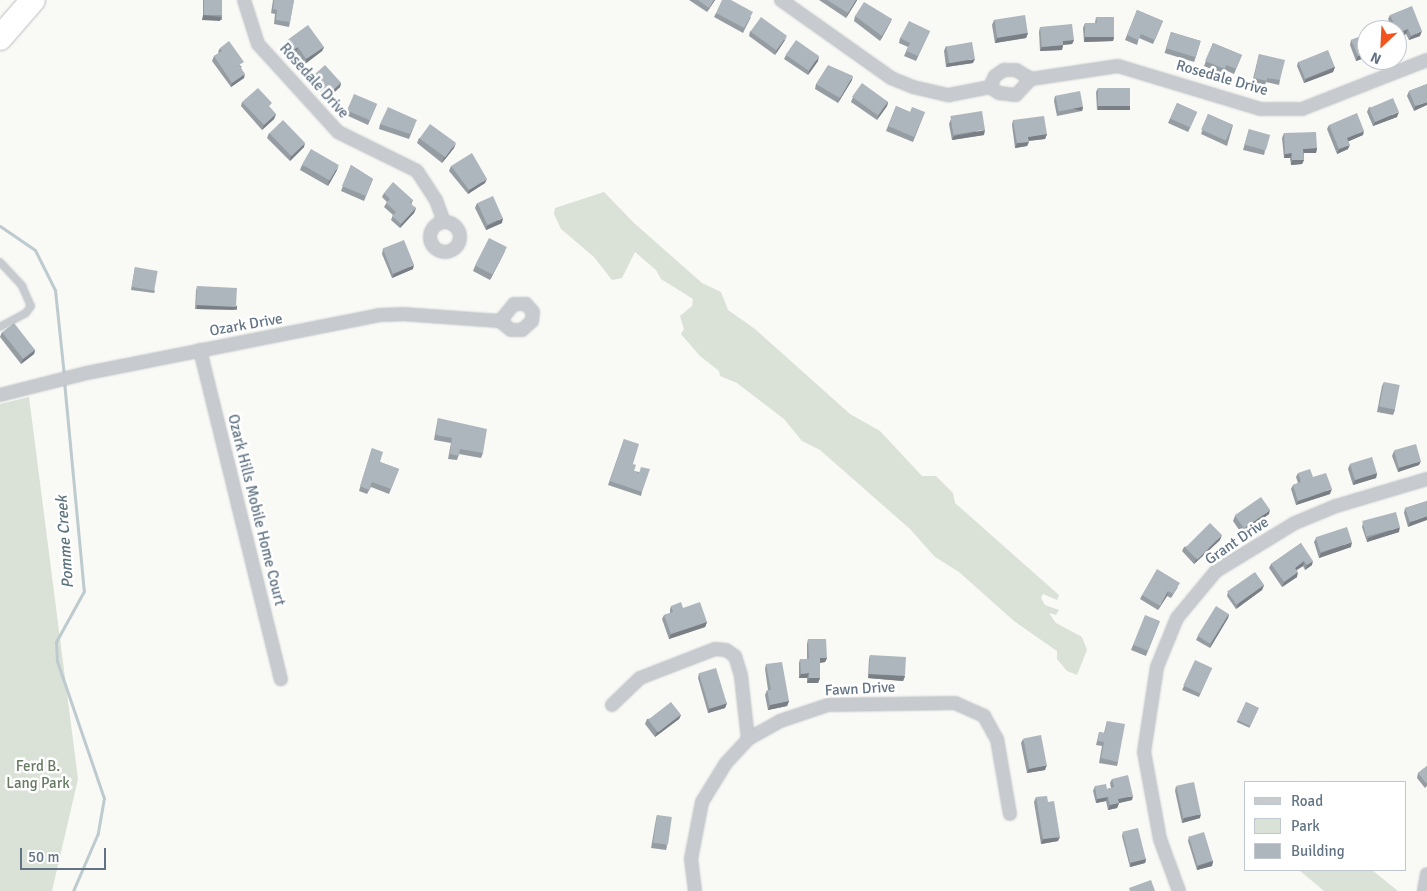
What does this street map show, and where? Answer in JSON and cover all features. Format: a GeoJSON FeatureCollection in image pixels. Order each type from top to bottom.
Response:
{"type":"FeatureCollection","features":[{"type":"Feature","properties":{"kind":"highway"},"geometry":{"type":"LineString","coordinates":[[0,38],[33,0]]}},
{"type":"Feature","properties":{"kind":"street","name":"Rosedale Drive"},"geometry":{"type":"LineString","coordinates":[[244,0],[258,44],[338,132],[417,170],[436,200],[444,222]]}},
{"type":"Feature","properties":{"kind":"street"},"geometry":{"type":"LineString","coordinates":[[781,0],[843,46],[891,78],[912,87],[949,95],[990,86]]}},
{"type":"Feature","properties":{"kind":"street","name":"Rosedale Drive"},"geometry":{"type":"LineString","coordinates":[[1031,79],[1118,66],[1260,109],[1302,109],[1427,60]]}},
{"type":"Feature","properties":{"kind":"street"},"geometry":{"type":"LineString","coordinates":[[1004,70],[1016,70],[1031,79],[1016,95],[999,94],[990,86],[995,76],[1004,70]]}},
{"type":"Feature","properties":{"kind":"street","name":"Ozark Drive"},"geometry":{"type":"LineString","coordinates":[[0,395],[87,373],[379,315],[402,314],[500,321]]}},
{"type":"Feature","properties":{"kind":"street","name":"Ozark Hills Mobile Home Court"},"geometry":{"type":"LineString","coordinates":[[200,350],[281,679]]}},
{"type":"Feature","properties":{"kind":"street","name":"Grant Drive"},"geometry":{"type":"LineString","coordinates":[[1179,891],[1160,839],[1144,752],[1157,667],[1177,618],[1216,571],[1295,523],[1336,506],[1427,479]]}},
{"type":"Feature","properties":{"kind":"street"},"geometry":{"type":"LineString","coordinates":[[612,705],[640,678],[715,648],[726,650],[735,656],[741,676],[748,739]]}},
{"type":"Feature","properties":{"kind":"street","name":"Fawn Drive"},"geometry":{"type":"LineString","coordinates":[[695,891],[691,859],[702,802],[726,763],[748,739],[780,720],[828,705],[955,703],[984,716],[997,739],[1010,814]]}},
{"type":"Feature","properties":{"kind":"street"},"geometry":{"type":"LineString","coordinates":[[1424,891],[1427,874]]}},
{"type":"Feature","properties":{"kind":"lane"},"geometry":{"type":"LineString","coordinates":[[0,262],[22,286],[31,306],[26,313],[0,327]]}},
{"type":"Feature","properties":{"kind":"green space"},"geometry":{"type":"Polygon","coordinates":[[[604,192],[634,223],[702,283],[721,292],[728,310],[755,329],[850,414],[880,431],[922,476],[936,476],[953,493],[955,503],[1059,595],[1057,600],[1043,594],[1041,598],[1045,605],[1059,610],[1056,615],[1049,613],[1056,623],[1082,637],[1087,650],[1077,675],[1067,671],[1057,659],[1057,651],[1014,621],[959,572],[935,557],[910,529],[820,450],[802,441],[784,419],[737,383],[720,376],[719,371],[700,356],[681,334],[684,329],[680,316],[692,306],[693,299],[661,279],[656,270],[635,252],[622,278],[612,280],[594,257],[561,229],[554,214],[555,208],[604,192]]]}},
{"type":"Feature","properties":{"kind":"green space","name":"Ferd B. Lang Park"},"geometry":{"type":"Polygon","coordinates":[[[29,397],[78,779],[52,891],[0,891],[0,404],[29,397]]]}},
{"type":"Feature","properties":{"kind":"green space"},"geometry":{"type":"Polygon","coordinates":[[[1300,871],[1373,871],[1398,891],[1324,891],[1300,871]]]}},
{"type":"Feature","properties":{"kind":"building"},"geometry":{"type":"Polygon","coordinates":[[[204,0],[222,0],[222,15],[204,15],[204,0]]]}},
{"type":"Feature","properties":{"kind":"building"},"geometry":{"type":"Polygon","coordinates":[[[274,0],[294,0],[290,22],[276,20],[277,10],[273,9],[274,0]]]}},
{"type":"Feature","properties":{"kind":"building"},"geometry":{"type":"Polygon","coordinates":[[[698,0],[714,0],[709,8],[698,0]]]}},
{"type":"Feature","properties":{"kind":"building"},"geometry":{"type":"Polygon","coordinates":[[[722,0],[731,0],[753,12],[744,28],[716,13],[722,0]]]}},
{"type":"Feature","properties":{"kind":"building"},"geometry":{"type":"Polygon","coordinates":[[[827,0],[856,0],[848,13],[827,0]]]}},
{"type":"Feature","properties":{"kind":"building"},"geometry":{"type":"Polygon","coordinates":[[[864,2],[892,19],[882,36],[855,16],[864,2]]]}},
{"type":"Feature","properties":{"kind":"building"},"geometry":{"type":"Polygon","coordinates":[[[1412,6],[1422,31],[1411,36],[1407,29],[1407,20],[1392,20],[1390,15],[1412,6]]]}},
{"type":"Feature","properties":{"kind":"building"},"geometry":{"type":"Polygon","coordinates":[[[1137,10],[1163,21],[1155,40],[1141,34],[1138,40],[1127,35],[1137,10]]]}},
{"type":"Feature","properties":{"kind":"building"},"geometry":{"type":"Polygon","coordinates":[[[1025,15],[1028,33],[997,38],[994,20],[1025,15]]]}},
{"type":"Feature","properties":{"kind":"building"},"geometry":{"type":"Polygon","coordinates":[[[761,17],[787,36],[776,50],[750,32],[761,17]]]}},
{"type":"Feature","properties":{"kind":"building"},"geometry":{"type":"Polygon","coordinates":[[[1096,17],[1114,17],[1114,37],[1085,37],[1085,23],[1097,23],[1096,17]]]}},
{"type":"Feature","properties":{"kind":"building"},"geometry":{"type":"Polygon","coordinates":[[[909,21],[930,31],[918,56],[906,51],[910,43],[900,38],[909,21]]]}},
{"type":"Feature","properties":{"kind":"building"},"geometry":{"type":"Polygon","coordinates":[[[1072,24],[1074,40],[1063,41],[1063,45],[1042,47],[1040,27],[1072,24]]]}},
{"type":"Feature","properties":{"kind":"building"},"geometry":{"type":"Polygon","coordinates":[[[308,25],[324,47],[306,59],[298,47],[293,50],[286,41],[308,25]]]}},
{"type":"Feature","properties":{"kind":"building"},"geometry":{"type":"Polygon","coordinates":[[[1171,32],[1201,41],[1196,57],[1166,48],[1171,32]]]}},
{"type":"Feature","properties":{"kind":"building"},"geometry":{"type":"Polygon","coordinates":[[[1357,38],[1357,54],[1351,40],[1357,38]]]}},
{"type":"Feature","properties":{"kind":"building"},"geometry":{"type":"Polygon","coordinates":[[[796,40],[819,56],[809,71],[786,55],[796,40]]]}},
{"type":"Feature","properties":{"kind":"building"},"geometry":{"type":"Polygon","coordinates":[[[229,41],[244,62],[239,65],[245,74],[232,83],[214,56],[222,51],[220,48],[229,41]]]}},
{"type":"Feature","properties":{"kind":"building"},"geometry":{"type":"Polygon","coordinates":[[[972,42],[975,59],[949,63],[946,47],[972,42]]]}},
{"type":"Feature","properties":{"kind":"building"},"geometry":{"type":"Polygon","coordinates":[[[1213,43],[1242,55],[1236,69],[1226,65],[1225,69],[1205,61],[1213,43]]]}},
{"type":"Feature","properties":{"kind":"building"},"geometry":{"type":"Polygon","coordinates":[[[1328,50],[1335,67],[1305,79],[1298,62],[1328,50]]]}},
{"type":"Feature","properties":{"kind":"building"},"geometry":{"type":"Polygon","coordinates":[[[1259,54],[1285,60],[1280,80],[1267,78],[1267,81],[1254,78],[1259,54]]]}},
{"type":"Feature","properties":{"kind":"building"},"geometry":{"type":"Polygon","coordinates":[[[325,65],[341,83],[328,94],[312,76],[325,65]]]}},
{"type":"Feature","properties":{"kind":"building"},"geometry":{"type":"Polygon","coordinates":[[[828,65],[853,76],[840,98],[816,84],[828,65]]]}},
{"type":"Feature","properties":{"kind":"building"},"geometry":{"type":"Polygon","coordinates":[[[862,83],[888,102],[878,116],[852,97],[862,83]]]}},
{"type":"Feature","properties":{"kind":"building"},"geometry":{"type":"Polygon","coordinates":[[[1427,84],[1427,102],[1415,106],[1409,91],[1427,84]]]}},
{"type":"Feature","properties":{"kind":"building"},"geometry":{"type":"Polygon","coordinates":[[[258,88],[272,103],[269,106],[276,114],[264,125],[242,102],[258,88]]]}},
{"type":"Feature","properties":{"kind":"building"},"geometry":{"type":"Polygon","coordinates":[[[1098,88],[1130,88],[1130,106],[1098,106],[1098,88]]]}},
{"type":"Feature","properties":{"kind":"building"},"geometry":{"type":"Polygon","coordinates":[[[1080,91],[1083,107],[1059,111],[1055,96],[1080,91]]]}},
{"type":"Feature","properties":{"kind":"building"},"geometry":{"type":"Polygon","coordinates":[[[354,94],[377,104],[370,120],[347,111],[354,94]]]}},
{"type":"Feature","properties":{"kind":"building"},"geometry":{"type":"Polygon","coordinates":[[[1393,98],[1399,112],[1375,122],[1369,108],[1393,98]]]}},
{"type":"Feature","properties":{"kind":"building"},"geometry":{"type":"Polygon","coordinates":[[[1177,103],[1197,112],[1190,127],[1170,119],[1177,103]]]}},
{"type":"Feature","properties":{"kind":"building"},"geometry":{"type":"Polygon","coordinates":[[[896,106],[910,112],[912,107],[925,112],[914,137],[888,126],[896,106]]]}},
{"type":"Feature","properties":{"kind":"building"},"geometry":{"type":"Polygon","coordinates":[[[388,107],[417,120],[410,134],[380,124],[388,107]]]}},
{"type":"Feature","properties":{"kind":"building"},"geometry":{"type":"Polygon","coordinates":[[[982,111],[985,130],[953,135],[950,116],[982,111]]]}},
{"type":"Feature","properties":{"kind":"building"},"geometry":{"type":"Polygon","coordinates":[[[1357,113],[1364,131],[1347,138],[1350,145],[1339,149],[1329,125],[1357,113]]]}},
{"type":"Feature","properties":{"kind":"building"},"geometry":{"type":"Polygon","coordinates":[[[1208,114],[1233,125],[1226,141],[1201,130],[1208,114]]]}},
{"type":"Feature","properties":{"kind":"building"},"geometry":{"type":"Polygon","coordinates":[[[1044,116],[1047,134],[1028,137],[1029,142],[1017,143],[1013,120],[1044,116]]]}},
{"type":"Feature","properties":{"kind":"building"},"geometry":{"type":"Polygon","coordinates":[[[283,120],[305,143],[292,156],[269,133],[283,120]]]}},
{"type":"Feature","properties":{"kind":"building"},"geometry":{"type":"Polygon","coordinates":[[[430,124],[456,143],[445,157],[419,139],[430,124]]]}},
{"type":"Feature","properties":{"kind":"building"},"geometry":{"type":"Polygon","coordinates":[[[1249,129],[1270,135],[1266,150],[1245,144],[1249,129]]]}},
{"type":"Feature","properties":{"kind":"building"},"geometry":{"type":"Polygon","coordinates":[[[1316,132],[1317,148],[1303,149],[1304,160],[1292,160],[1292,153],[1285,154],[1284,133],[1316,132]]]}},
{"type":"Feature","properties":{"kind":"building"},"geometry":{"type":"Polygon","coordinates":[[[311,149],[339,165],[330,181],[302,165],[311,149]]]}},
{"type":"Feature","properties":{"kind":"building"},"geometry":{"type":"Polygon","coordinates":[[[472,153],[487,179],[469,190],[451,166],[472,153]]]}},
{"type":"Feature","properties":{"kind":"building"},"geometry":{"type":"Polygon","coordinates":[[[351,165],[373,179],[366,196],[342,186],[351,165]]]}},
{"type":"Feature","properties":{"kind":"building"},"geometry":{"type":"Polygon","coordinates":[[[393,182],[413,200],[410,203],[416,208],[401,224],[392,216],[396,212],[386,203],[390,199],[384,193],[393,182]]]}},
{"type":"Feature","properties":{"kind":"building"},"geometry":{"type":"Polygon","coordinates":[[[493,196],[503,218],[487,225],[477,203],[493,196]]]}},
{"type":"Feature","properties":{"kind":"building"},"geometry":{"type":"Polygon","coordinates":[[[489,238],[507,247],[493,275],[475,266],[489,238]]]}},
{"type":"Feature","properties":{"kind":"building"},"geometry":{"type":"Polygon","coordinates":[[[404,240],[414,265],[393,274],[383,249],[404,240]]]}},
{"type":"Feature","properties":{"kind":"building"},"geometry":{"type":"Polygon","coordinates":[[[135,267],[158,271],[154,291],[132,287],[135,267]]]}},
{"type":"Feature","properties":{"kind":"building"},"geometry":{"type":"Polygon","coordinates":[[[197,286],[237,288],[236,307],[196,305],[197,286]]]}},
{"type":"Feature","properties":{"kind":"building"},"geometry":{"type":"Polygon","coordinates":[[[14,323],[35,350],[23,359],[2,332],[14,323]]]}},
{"type":"Feature","properties":{"kind":"building"},"geometry":{"type":"Polygon","coordinates":[[[1384,382],[1400,385],[1395,410],[1379,407],[1384,382]]]}},
{"type":"Feature","properties":{"kind":"building"},"geometry":{"type":"Polygon","coordinates":[[[438,418],[487,429],[483,453],[460,449],[459,456],[450,454],[452,438],[436,435],[438,418]]]}},
{"type":"Feature","properties":{"kind":"building"},"geometry":{"type":"Polygon","coordinates":[[[624,439],[639,444],[633,464],[636,465],[634,471],[639,473],[641,467],[650,469],[642,492],[610,481],[624,439]]]}},
{"type":"Feature","properties":{"kind":"building"},"geometry":{"type":"Polygon","coordinates":[[[1416,444],[1421,461],[1399,468],[1394,450],[1416,444]]]}},
{"type":"Feature","properties":{"kind":"building"},"geometry":{"type":"Polygon","coordinates":[[[372,448],[383,452],[380,462],[399,469],[391,489],[372,482],[369,490],[360,486],[372,448]]]}},
{"type":"Feature","properties":{"kind":"building"},"geometry":{"type":"Polygon","coordinates":[[[1372,457],[1377,473],[1355,480],[1350,464],[1372,457]]]}},
{"type":"Feature","properties":{"kind":"building"},"geometry":{"type":"Polygon","coordinates":[[[1310,469],[1313,477],[1326,473],[1332,489],[1298,501],[1293,485],[1301,482],[1298,473],[1310,469]]]}},
{"type":"Feature","properties":{"kind":"building"},"geometry":{"type":"Polygon","coordinates":[[[1261,497],[1270,510],[1244,528],[1235,515],[1261,497]]]}},
{"type":"Feature","properties":{"kind":"building"},"geometry":{"type":"Polygon","coordinates":[[[1427,501],[1427,516],[1410,522],[1405,508],[1427,501]]]}},
{"type":"Feature","properties":{"kind":"building"},"geometry":{"type":"Polygon","coordinates":[[[1396,512],[1400,527],[1366,537],[1362,521],[1396,512]]]}},
{"type":"Feature","properties":{"kind":"building"},"geometry":{"type":"Polygon","coordinates":[[[1210,523],[1222,535],[1197,560],[1185,548],[1210,523]]]}},
{"type":"Feature","properties":{"kind":"building"},"geometry":{"type":"Polygon","coordinates":[[[1347,527],[1352,542],[1321,552],[1316,537],[1347,527]]]}},
{"type":"Feature","properties":{"kind":"building"},"geometry":{"type":"Polygon","coordinates":[[[1301,543],[1313,561],[1307,565],[1304,561],[1295,568],[1298,572],[1284,582],[1271,564],[1301,543]]]}},
{"type":"Feature","properties":{"kind":"building"},"geometry":{"type":"Polygon","coordinates":[[[1157,569],[1180,583],[1173,594],[1168,591],[1160,606],[1142,595],[1157,569]]]}},
{"type":"Feature","properties":{"kind":"building"},"geometry":{"type":"Polygon","coordinates":[[[1255,572],[1264,585],[1236,605],[1227,592],[1255,572]]]}},
{"type":"Feature","properties":{"kind":"building"},"geometry":{"type":"Polygon","coordinates":[[[681,602],[683,608],[700,602],[707,622],[671,634],[664,615],[673,612],[671,606],[681,602]]]}},
{"type":"Feature","properties":{"kind":"building"},"geometry":{"type":"Polygon","coordinates":[[[1216,606],[1229,614],[1210,644],[1197,636],[1216,606]]]}},
{"type":"Feature","properties":{"kind":"building"},"geometry":{"type":"Polygon","coordinates":[[[1145,615],[1160,621],[1148,651],[1133,645],[1145,615]]]}},
{"type":"Feature","properties":{"kind":"building"},"geometry":{"type":"Polygon","coordinates":[[[808,639],[826,639],[827,658],[820,658],[820,678],[809,678],[809,673],[801,674],[800,659],[809,659],[808,639]]]}},
{"type":"Feature","properties":{"kind":"building"},"geometry":{"type":"Polygon","coordinates":[[[870,655],[906,657],[905,676],[869,674],[870,655]]]}},
{"type":"Feature","properties":{"kind":"building"},"geometry":{"type":"Polygon","coordinates":[[[1195,660],[1212,668],[1200,693],[1183,685],[1195,660]]]}},
{"type":"Feature","properties":{"kind":"building"},"geometry":{"type":"Polygon","coordinates":[[[782,662],[789,701],[770,705],[767,690],[771,690],[766,664],[782,662]]]}},
{"type":"Feature","properties":{"kind":"building"},"geometry":{"type":"Polygon","coordinates":[[[716,668],[727,703],[710,709],[699,673],[716,668]]]}},
{"type":"Feature","properties":{"kind":"building"},"geometry":{"type":"Polygon","coordinates":[[[671,702],[681,715],[658,732],[648,720],[671,702]]]}},
{"type":"Feature","properties":{"kind":"building"},"geometry":{"type":"Polygon","coordinates":[[[1246,702],[1259,708],[1250,726],[1238,720],[1246,702]]]}},
{"type":"Feature","properties":{"kind":"building"},"geometry":{"type":"Polygon","coordinates":[[[1107,721],[1125,724],[1118,762],[1101,758],[1104,742],[1098,741],[1099,732],[1105,733],[1107,721]]]}},
{"type":"Feature","properties":{"kind":"building"},"geometry":{"type":"Polygon","coordinates":[[[1041,735],[1047,765],[1029,769],[1023,738],[1041,735]]]}},
{"type":"Feature","properties":{"kind":"building"},"geometry":{"type":"Polygon","coordinates":[[[1427,766],[1427,783],[1426,783],[1418,773],[1427,766]]]}},
{"type":"Feature","properties":{"kind":"building"},"geometry":{"type":"Polygon","coordinates":[[[1128,775],[1133,796],[1118,799],[1119,803],[1110,805],[1108,797],[1097,799],[1095,786],[1106,784],[1107,789],[1114,787],[1112,779],[1128,775]]]}},
{"type":"Feature","properties":{"kind":"building"},"geometry":{"type":"Polygon","coordinates":[[[1194,782],[1201,814],[1183,818],[1176,786],[1194,782]]]}},
{"type":"Feature","properties":{"kind":"building"},"geometry":{"type":"Polygon","coordinates":[[[1047,796],[1048,802],[1054,801],[1060,837],[1043,839],[1036,797],[1047,796]]]}},
{"type":"Feature","properties":{"kind":"building"},"geometry":{"type":"Polygon","coordinates":[[[657,815],[672,817],[668,845],[653,843],[657,815]]]}},
{"type":"Feature","properties":{"kind":"building"},"geometry":{"type":"Polygon","coordinates":[[[1138,828],[1146,859],[1130,863],[1122,832],[1138,828]]]}},
{"type":"Feature","properties":{"kind":"building"},"geometry":{"type":"Polygon","coordinates":[[[1204,832],[1213,861],[1197,865],[1189,837],[1204,832]]]}},
{"type":"Feature","properties":{"kind":"building"},"geometry":{"type":"Polygon","coordinates":[[[1151,880],[1155,891],[1130,891],[1129,888],[1151,880]]]}},
{"type":"Feature","properties":{"kind":"waterway","name":"Pomme Creek"},"geometry":{"type":"LineString","coordinates":[[0,226],[35,250],[55,290],[64,375]]}},
{"type":"Feature","properties":{"kind":"waterway","name":"Pomme Creek"},"geometry":{"type":"LineString","coordinates":[[64,381],[84,591],[56,642],[57,661],[104,798],[98,833],[73,891]]}}]}
